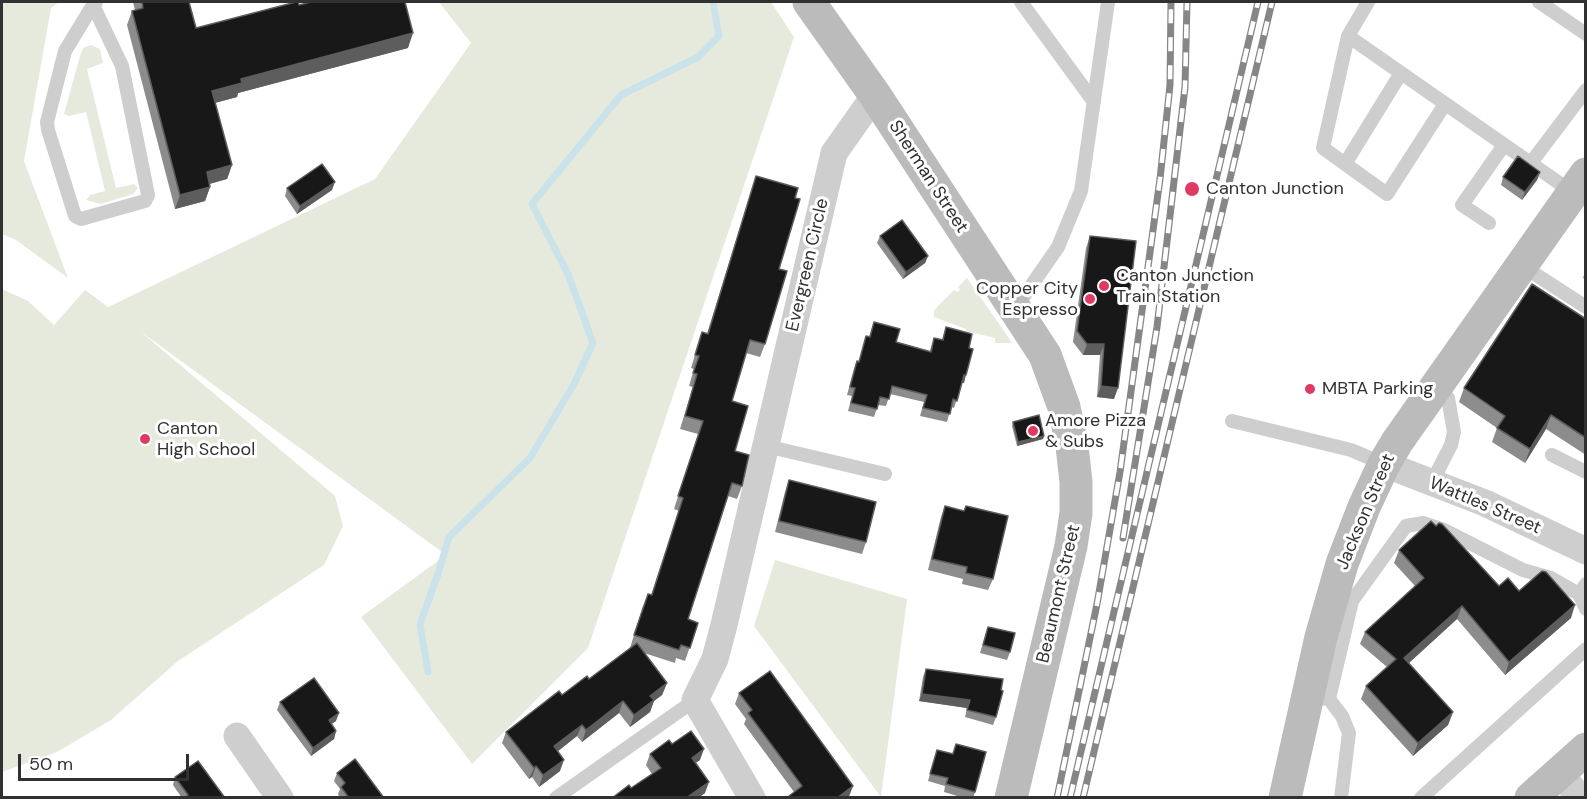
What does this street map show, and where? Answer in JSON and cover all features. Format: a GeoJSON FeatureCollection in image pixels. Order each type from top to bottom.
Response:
{"type":"FeatureCollection","features":[{"type":"Feature","properties":{"kind":"main road","name":"Sherman Street"},"geometry":{"type":"LineString","coordinates":[[809,2],[875,95],[1045,355]]}},
{"type":"Feature","properties":{"kind":"main road","name":"Jackson Street"},"geometry":{"type":"LineString","coordinates":[[1285,798],[1318,698],[1321,637],[1342,599],[1345,554],[1384,464],[1579,183]]}},
{"type":"Feature","properties":{"kind":"main road","name":"Beaumont Street"},"geometry":{"type":"LineString","coordinates":[[1011,798],[1071,546],[1076,513],[1077,482],[1072,446],[1061,397],[1045,355]]}},
{"type":"Feature","properties":{"kind":"main road"},"geometry":{"type":"LineString","coordinates":[[1532,798],[1586,749]]}},
{"type":"Feature","properties":{"kind":"street","name":"Evergreen Circle"},"geometry":{"type":"LineString","coordinates":[[695,700],[715,659],[834,153],[875,95]]}},
{"type":"Feature","properties":{"kind":"street","name":"Wattles Street"},"geometry":{"type":"LineString","coordinates":[[1384,464],[1485,502],[1586,551]]}},
{"type":"Feature","properties":{"kind":"street"},"geometry":{"type":"LineString","coordinates":[[695,700],[752,798]]}},
{"type":"Feature","properties":{"kind":"street"},"geometry":{"type":"LineString","coordinates":[[237,736],[280,798]]}},
{"type":"Feature","properties":{"kind":"street"},"geometry":{"type":"LineString","coordinates":[[1559,773],[1581,798]]}},
{"type":"Feature","properties":{"kind":"lane"},"geometry":{"type":"LineString","coordinates":[[1021,2],[1094,102]]}},
{"type":"Feature","properties":{"kind":"lane"},"geometry":{"type":"LineString","coordinates":[[1015,309],[1058,247],[1081,191],[1108,2]]}},
{"type":"Feature","properties":{"kind":"lane"},"geometry":{"type":"LineString","coordinates":[[1368,2],[1348,36],[1323,148],[1387,194],[1445,104]]}},
{"type":"Feature","properties":{"kind":"lane"},"geometry":{"type":"LineString","coordinates":[[1539,2],[1586,34]]}},
{"type":"Feature","properties":{"kind":"lane"},"geometry":{"type":"LineString","coordinates":[[94,3],[122,66],[148,195],[145,201],[81,219],[75,216],[47,122],[65,51],[94,3]]}},
{"type":"Feature","properties":{"kind":"lane"},"geometry":{"type":"LineString","coordinates":[[1348,36],[1530,164],[1579,183]]}},
{"type":"Feature","properties":{"kind":"lane"},"geometry":{"type":"LineString","coordinates":[[1345,164],[1401,73]]}},
{"type":"Feature","properties":{"kind":"lane"},"geometry":{"type":"LineString","coordinates":[[1530,164],[1586,90]]}},
{"type":"Feature","properties":{"kind":"lane"},"geometry":{"type":"LineString","coordinates":[[1489,223],[1462,205],[1504,145]]}},
{"type":"Feature","properties":{"kind":"lane"},"geometry":{"type":"LineString","coordinates":[[1521,265],[1586,307]]}},
{"type":"Feature","properties":{"kind":"lane"},"geometry":{"type":"LineString","coordinates":[[1432,482],[1451,445],[1454,432],[1448,398],[1436,386]]}},
{"type":"Feature","properties":{"kind":"lane"},"geometry":{"type":"LineString","coordinates":[[1232,421],[1351,450],[1384,464]]}},
{"type":"Feature","properties":{"kind":"lane"},"geometry":{"type":"LineString","coordinates":[[766,446],[885,474]]}},
{"type":"Feature","properties":{"kind":"lane"},"geometry":{"type":"LineString","coordinates":[[1552,455],[1586,472]]}},
{"type":"Feature","properties":{"kind":"lane"},"geometry":{"type":"LineString","coordinates":[[1342,599],[1406,526],[1424,523],[1444,530],[1523,570],[1582,589],[1586,609]]}},
{"type":"Feature","properties":{"kind":"lane"},"geometry":{"type":"LineString","coordinates":[[1421,798],[1586,649]]}},
{"type":"Feature","properties":{"kind":"lane"},"geometry":{"type":"LineString","coordinates":[[1318,698],[1342,716],[1349,733],[1341,798]]}},
{"type":"Feature","properties":{"kind":"lane","name":"Evergreen Circle"},"geometry":{"type":"LineString","coordinates":[[556,798],[695,700]]}},
{"type":"Feature","properties":{"kind":"shaded area"},"geometry":{"type":"Polygon","coordinates":[[[2,2],[59,2],[51,8],[24,161],[68,278],[16,240],[2,234],[2,2]]]}},
{"type":"Feature","properties":{"kind":"shaded area"},"geometry":{"type":"Polygon","coordinates":[[[439,2],[771,2],[794,37],[588,648],[472,764],[361,617],[446,555],[140,331],[335,496],[343,526],[324,565],[178,661],[111,720],[57,752],[2,772],[2,289],[28,301],[54,325],[85,290],[108,307],[375,179],[471,43],[439,2]]]}},
{"type":"Feature","properties":{"kind":"shaded area"},"geometry":{"type":"Polygon","coordinates":[[[91,45],[100,49],[103,63],[87,69],[116,188],[134,184],[138,188],[133,194],[101,204],[86,200],[90,195],[105,191],[86,112],[69,116],[64,114],[83,48],[91,45]]]}},
{"type":"Feature","properties":{"kind":"shaded area"},"geometry":{"type":"Polygon","coordinates":[[[967,278],[1012,343],[995,343],[995,338],[966,331],[966,329],[934,317],[937,307],[954,290],[957,292],[960,290],[958,287],[967,278]]]}},
{"type":"Feature","properties":{"kind":"shaded area"},"geometry":{"type":"Polygon","coordinates":[[[775,560],[907,599],[881,797],[754,626],[775,560]]]}},
{"type":"Feature","properties":{"kind":"building"},"geometry":{"type":"Polygon","coordinates":[[[142,2],[189,2],[196,28],[296,2],[299,5],[311,2],[405,2],[413,33],[241,79],[242,83],[212,91],[232,165],[207,172],[210,187],[180,195],[132,11],[143,8],[142,2]]]}},
{"type":"Feature","properties":{"kind":"building"},"geometry":{"type":"Polygon","coordinates":[[[1518,156],[1540,172],[1525,192],[1503,177],[1518,156]]]}},
{"type":"Feature","properties":{"kind":"building"},"geometry":{"type":"Polygon","coordinates":[[[322,164],[335,182],[300,206],[287,188],[322,164]]]}},
{"type":"Feature","properties":{"kind":"building"},"geometry":{"type":"Polygon","coordinates":[[[756,176],[798,188],[795,198],[800,199],[779,269],[787,271],[765,344],[750,340],[732,401],[748,406],[735,451],[749,455],[742,486],[732,483],[688,619],[698,623],[690,648],[681,645],[679,650],[634,635],[648,594],[652,595],[683,498],[678,496],[703,421],[685,416],[697,374],[693,373],[699,356],[695,355],[702,332],[708,334],[756,176]]]}},
{"type":"Feature","properties":{"kind":"building"},"geometry":{"type":"Polygon","coordinates":[[[902,220],[928,256],[906,272],[880,236],[902,220]]]}},
{"type":"Feature","properties":{"kind":"building","name":"Canton Junction Train Station"},"geometry":{"type":"Polygon","coordinates":[[[1090,236],[1136,241],[1118,388],[1101,386],[1104,344],[1087,344],[1077,331],[1090,236]]]}},
{"type":"Feature","properties":{"kind":"building"},"geometry":{"type":"Polygon","coordinates":[[[1532,284],[1586,319],[1586,438],[1551,415],[1530,449],[1497,428],[1505,416],[1464,388],[1532,284]]]}},
{"type":"Feature","properties":{"kind":"building"},"geometry":{"type":"Polygon","coordinates":[[[874,322],[900,329],[896,342],[931,352],[934,338],[943,340],[946,327],[972,334],[969,348],[973,349],[966,375],[964,375],[957,401],[953,399],[950,414],[923,408],[927,395],[892,386],[889,399],[880,397],[877,409],[851,403],[855,388],[850,387],[857,361],[859,362],[866,336],[870,337],[874,322]]]}},
{"type":"Feature","properties":{"kind":"building"},"geometry":{"type":"Polygon","coordinates":[[[1039,415],[1044,436],[1018,442],[1013,422],[1039,415]]]}},
{"type":"Feature","properties":{"kind":"building"},"geometry":{"type":"Polygon","coordinates":[[[789,480],[876,502],[866,542],[779,521],[789,480]]]}},
{"type":"Feature","properties":{"kind":"building"},"geometry":{"type":"Polygon","coordinates":[[[945,506],[964,511],[966,506],[1008,516],[993,579],[966,573],[967,567],[932,559],[945,506]]]}},
{"type":"Feature","properties":{"kind":"building"},"geometry":{"type":"Polygon","coordinates":[[[1431,521],[1436,526],[1439,523],[1442,524],[1499,586],[1508,578],[1519,591],[1542,571],[1546,572],[1575,605],[1509,662],[1462,606],[1404,658],[1453,712],[1418,743],[1366,686],[1396,659],[1365,632],[1424,578],[1399,550],[1431,521]]]}},
{"type":"Feature","properties":{"kind":"building"},"geometry":{"type":"Polygon","coordinates":[[[988,627],[1015,633],[1010,652],[983,645],[988,627]]]}},
{"type":"Feature","properties":{"kind":"building"},"geometry":{"type":"Polygon","coordinates":[[[637,643],[667,683],[650,696],[654,700],[634,715],[623,701],[586,730],[582,725],[554,746],[564,760],[543,775],[536,766],[534,768],[506,732],[559,691],[562,695],[587,676],[589,679],[637,643]]]}},
{"type":"Feature","properties":{"kind":"building"},"geometry":{"type":"Polygon","coordinates":[[[926,669],[1003,679],[1001,690],[1003,691],[996,717],[967,710],[970,700],[922,694],[926,669]]]}},
{"type":"Feature","properties":{"kind":"building"},"geometry":{"type":"Polygon","coordinates":[[[770,671],[853,786],[837,798],[790,798],[789,796],[802,786],[748,713],[752,710],[739,693],[770,671]]]}},
{"type":"Feature","properties":{"kind":"building"},"geometry":{"type":"Polygon","coordinates":[[[314,678],[339,713],[329,720],[336,731],[313,748],[280,702],[314,678]]]}},
{"type":"Feature","properties":{"kind":"building"},"geometry":{"type":"Polygon","coordinates":[[[691,731],[704,749],[692,758],[709,782],[686,798],[612,798],[629,785],[631,788],[661,768],[650,754],[669,740],[672,744],[691,731]]]}},
{"type":"Feature","properties":{"kind":"building"},"geometry":{"type":"Polygon","coordinates":[[[956,744],[986,752],[975,792],[946,784],[948,778],[930,774],[937,750],[953,754],[956,744]]]}},
{"type":"Feature","properties":{"kind":"building"},"geometry":{"type":"Polygon","coordinates":[[[355,759],[384,798],[349,798],[341,787],[345,783],[337,773],[355,759]]]}},
{"type":"Feature","properties":{"kind":"building"},"geometry":{"type":"Polygon","coordinates":[[[198,761],[225,798],[185,798],[188,795],[175,777],[198,761]]]}},
{"type":"Feature","properties":{"kind":"waterway"},"geometry":{"type":"LineString","coordinates":[[428,672],[420,624],[449,537],[530,458],[574,384],[593,343],[568,274],[532,204],[621,95],[698,57],[719,36],[713,2]]}},
{"type":"Feature","properties":{"kind":"railway"},"geometry":{"type":"LineString","coordinates":[[1057,798],[1097,604],[1120,472],[1160,179],[1170,85],[1171,2]]}},
{"type":"Feature","properties":{"kind":"railway"},"geometry":{"type":"LineString","coordinates":[[1123,538],[1157,327],[1185,87],[1187,2]]}},
{"type":"Feature","properties":{"kind":"railway"},"geometry":{"type":"LineString","coordinates":[[1070,798],[1258,2]]}},
{"type":"Feature","properties":{"kind":"railway"},"geometry":{"type":"LineString","coordinates":[[1083,798],[1272,2]]}},
{"type":"Feature","properties":{"kind":"place","name":"Canton Junction"},"geometry":{"type":"Point","coordinates":[1192,189]}},
{"type":"Feature","properties":{"kind":"place","name":"Canton Junction Train Station"},"geometry":{"type":"Point","coordinates":[1104,286]}},
{"type":"Feature","properties":{"kind":"place","name":"Copper City Espresso"},"geometry":{"type":"Point","coordinates":[1090,299]}},
{"type":"Feature","properties":{"kind":"place","name":"MBTA Parking"},"geometry":{"type":"Point","coordinates":[1310,389]}},
{"type":"Feature","properties":{"kind":"place","name":"Amore Pizza & Subs"},"geometry":{"type":"Point","coordinates":[1033,431]}},
{"type":"Feature","properties":{"kind":"place","name":"Canton High School"},"geometry":{"type":"Point","coordinates":[145,439]}}]}
